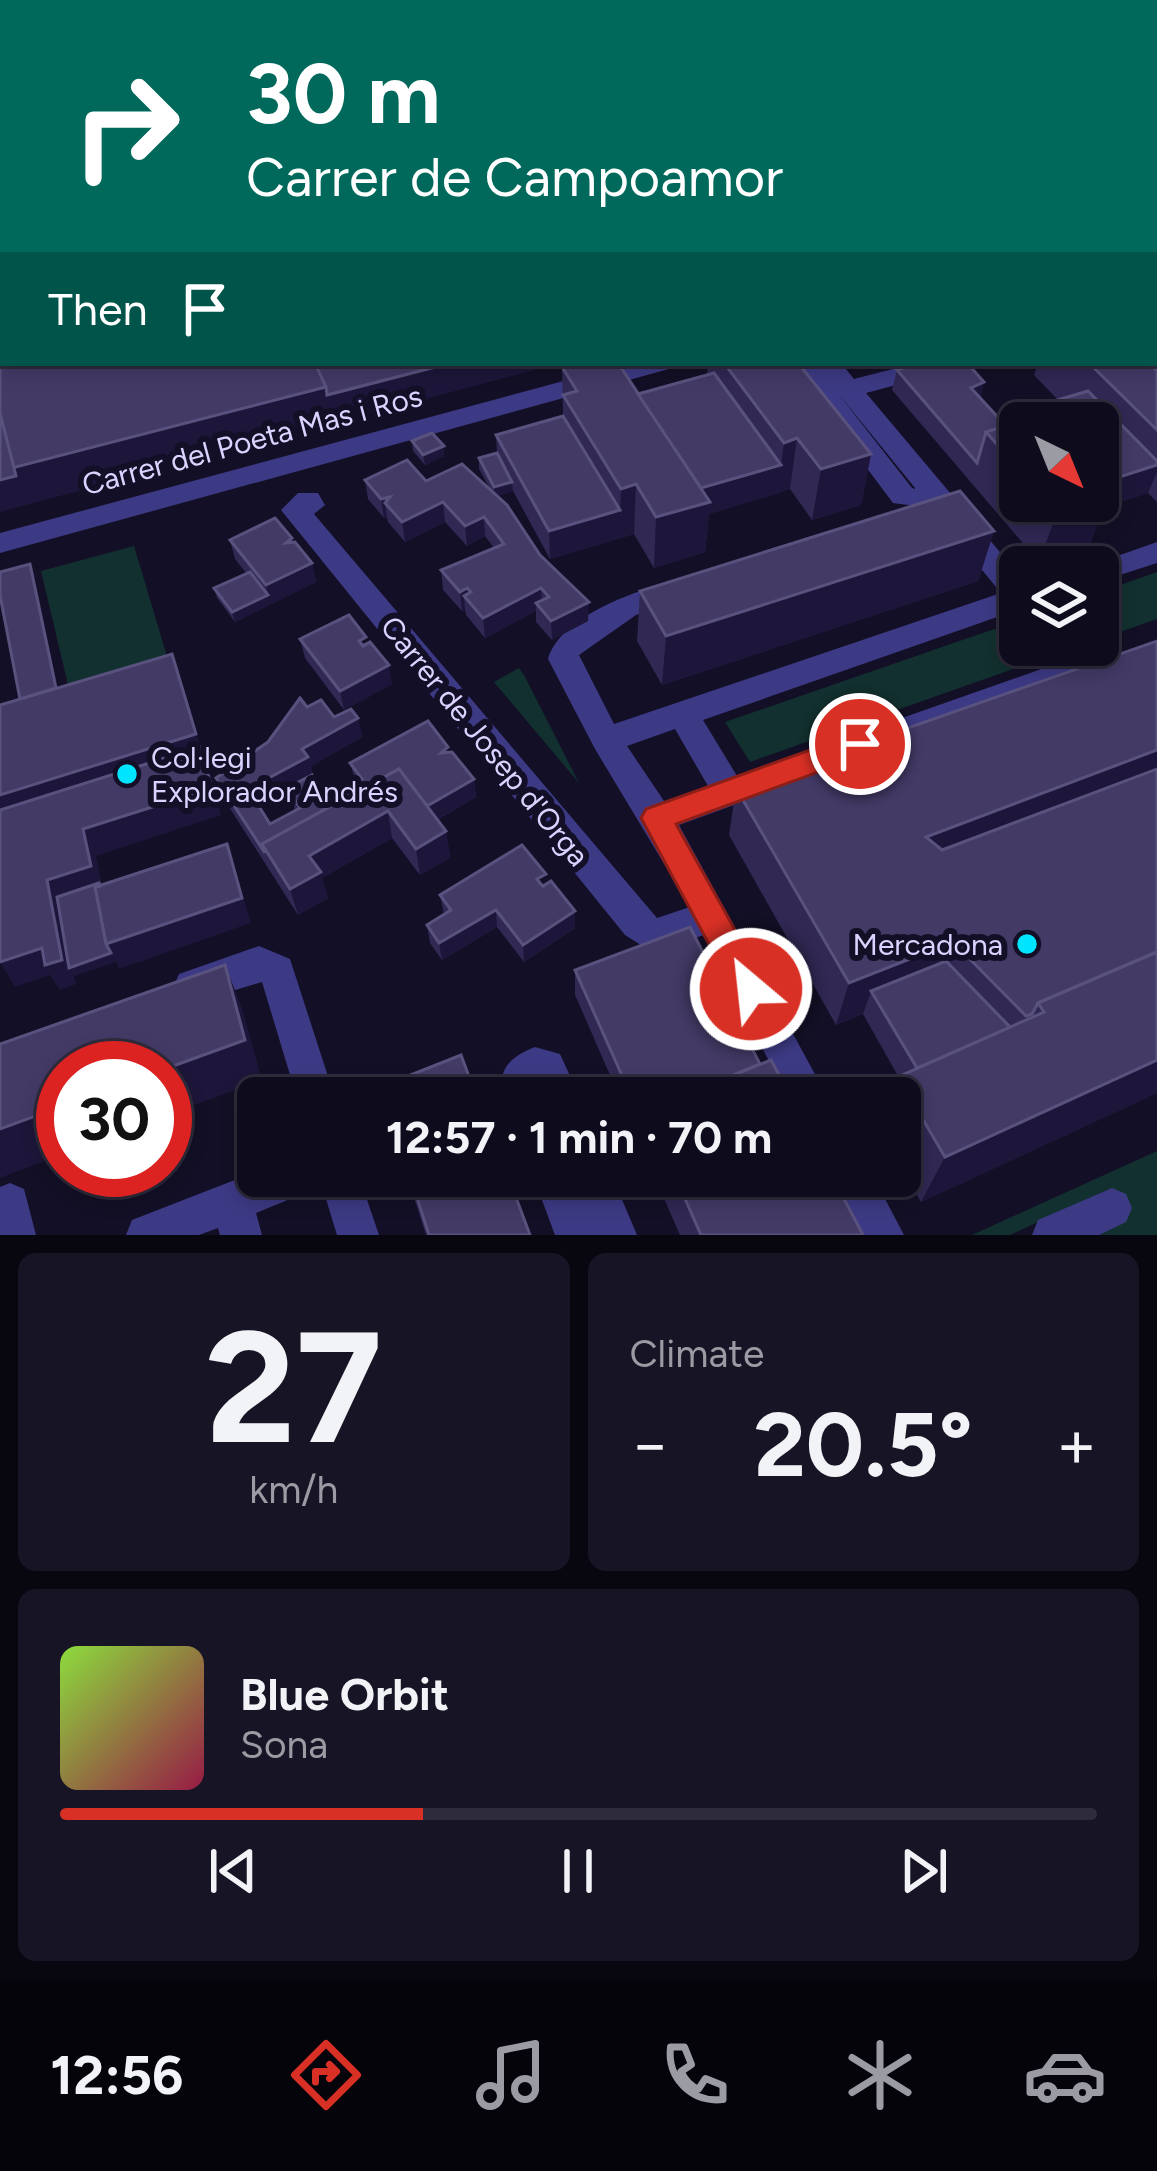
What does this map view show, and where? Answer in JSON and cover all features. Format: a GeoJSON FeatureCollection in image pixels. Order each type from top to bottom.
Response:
{"type":"FeatureCollection","features":[{"type":"Feature","properties":{"kind":"street","name":"Carrer del Poeta Mas i Ros"},"geometry":{"type":"LineString","coordinates":[[0,542],[649,366]]}},
{"type":"Feature","properties":{"kind":"street"},"geometry":{"type":"LineString","coordinates":[[801,366],[903,496],[938,498]]}},
{"type":"Feature","properties":{"kind":"street"},"geometry":{"type":"LineString","coordinates":[[830,366],[999,572]]}},
{"type":"Feature","properties":{"kind":"street"},"geometry":{"type":"LineString","coordinates":[[850,389],[936,366]]}},
{"type":"Feature","properties":{"kind":"street"},"geometry":{"type":"LineString","coordinates":[[901,521],[938,498]]}},
{"type":"Feature","properties":{"kind":"street","name":"Carrer de Josep d'Orga"},"geometry":{"type":"LineString","coordinates":[[308,500],[311,505],[296,510],[638,924],[652,936],[712,916]]}},
{"type":"Feature","properties":{"kind":"street"},"geometry":{"type":"LineString","coordinates":[[1119,565],[1157,552]]}},
{"type":"Feature","properties":{"kind":"street"},"geometry":{"type":"LineString","coordinates":[[703,582],[625,607],[566,649],[563,659],[606,740],[657,818],[798,1077]]}},
{"type":"Feature","properties":{"kind":"street"},"geometry":{"type":"LineString","coordinates":[[606,740],[999,604]]}},
{"type":"Feature","properties":{"kind":"street"},"geometry":{"type":"LineString","coordinates":[[657,818],[1084,666]]}},
{"type":"Feature","properties":{"kind":"street"},"geometry":{"type":"LineString","coordinates":[[683,714],[728,790]]}},
{"type":"Feature","properties":{"kind":"street"},"geometry":{"type":"LineString","coordinates":[[150,1000],[259,963],[277,971],[310,1077]]}},
{"type":"Feature","properties":{"kind":"street"},"geometry":{"type":"LineString","coordinates":[[520,1077],[535,1065],[546,1067],[551,1077]]}},
{"type":"Feature","properties":{"kind":"street"},"geometry":{"type":"LineString","coordinates":[[147,1235],[236,1218],[267,1197]]}},
{"type":"Feature","properties":{"kind":"street"},"geometry":{"type":"LineString","coordinates":[[346,1197],[358,1235]]}},
{"type":"Feature","properties":{"kind":"street"},"geometry":{"type":"LineString","coordinates":[[562,1197],[576,1235]]}},
{"type":"Feature","properties":{"kind":"street"},"geometry":{"type":"LineString","coordinates":[[601,1197],[616,1235]]}},
{"type":"Feature","properties":{"kind":"street"},"geometry":{"type":"LineString","coordinates":[[862,1197],[883,1235]]}},
{"type":"Feature","properties":{"kind":"street"},"geometry":{"type":"LineString","coordinates":[[1053,1235],[1112,1208]]}},
{"type":"Feature","properties":{"kind":"green space"},"geometry":{"type":"Polygon","coordinates":[[[134,546],[175,683],[75,714],[41,571],[134,546]]]}},
{"type":"Feature","properties":{"kind":"green space"},"geometry":{"type":"Polygon","coordinates":[[[1157,572],[1157,619],[1120,632],[1119,586],[1157,572]]]}},
{"type":"Feature","properties":{"kind":"green space"},"geometry":{"type":"Polygon","coordinates":[[[999,627],[999,666],[1022,666],[750,762],[725,722],[999,627]]]}},
{"type":"Feature","properties":{"kind":"green space"},"geometry":{"type":"Polygon","coordinates":[[[519,668],[524,675],[579,783],[494,682],[519,668]]]}},
{"type":"Feature","properties":{"kind":"green space"},"geometry":{"type":"Polygon","coordinates":[[[1157,1151],[1157,1235],[1093,1235],[1109,1189],[1010,1235],[972,1235],[1157,1151]]]}},
{"type":"Feature","properties":{"kind":"building"},"geometry":{"type":"Polygon","coordinates":[[[0,366],[316,366],[326,387],[12,468],[0,413],[0,366]]]}},
{"type":"Feature","properties":{"kind":"building"},"geometry":{"type":"Polygon","coordinates":[[[316,366],[439,366],[327,395],[316,366]]]}},
{"type":"Feature","properties":{"kind":"building"},"geometry":{"type":"Polygon","coordinates":[[[620,366],[710,502],[656,517],[636,484],[621,489],[563,395],[577,391],[562,367],[620,366]]]}},
{"type":"Feature","properties":{"kind":"building"},"geometry":{"type":"Polygon","coordinates":[[[726,366],[800,366],[871,454],[821,469],[797,438],[784,443],[726,366]]]}},
{"type":"Feature","properties":{"kind":"building"},"geometry":{"type":"Polygon","coordinates":[[[970,366],[984,382],[971,388],[999,418],[999,428],[986,432],[977,463],[897,370],[970,366]]]}},
{"type":"Feature","properties":{"kind":"building"},"geometry":{"type":"Polygon","coordinates":[[[1092,366],[1152,366],[1157,371],[1157,430],[1092,366]]]}},
{"type":"Feature","properties":{"kind":"building"},"geometry":{"type":"Polygon","coordinates":[[[714,373],[781,465],[701,488],[638,394],[714,373]]]}},
{"type":"Feature","properties":{"kind":"building"},"geometry":{"type":"Polygon","coordinates":[[[1088,391],[1099,402],[1051,402],[1088,391]]]}},
{"type":"Feature","properties":{"kind":"building"},"geometry":{"type":"Polygon","coordinates":[[[0,413],[16,476],[0,480],[0,413]]]}},
{"type":"Feature","properties":{"kind":"building"},"geometry":{"type":"Polygon","coordinates":[[[563,416],[620,510],[549,531],[496,435],[563,416]]]}},
{"type":"Feature","properties":{"kind":"building"},"geometry":{"type":"Polygon","coordinates":[[[1119,422],[1157,461],[1157,465],[1119,477],[1119,422]]]}},
{"type":"Feature","properties":{"kind":"building"},"geometry":{"type":"Polygon","coordinates":[[[999,428],[999,447],[986,432],[999,428]]]}},
{"type":"Feature","properties":{"kind":"building"},"geometry":{"type":"Polygon","coordinates":[[[432,433],[444,446],[423,455],[412,441],[432,433]]]}},
{"type":"Feature","properties":{"kind":"building"},"geometry":{"type":"Polygon","coordinates":[[[497,453],[512,482],[494,487],[479,458],[497,453]]]}},
{"type":"Feature","properties":{"kind":"building"},"geometry":{"type":"Polygon","coordinates":[[[407,460],[426,481],[462,464],[507,505],[540,555],[589,602],[551,621],[536,603],[549,597],[541,588],[483,618],[464,596],[471,592],[467,588],[460,592],[441,570],[504,544],[484,517],[465,526],[443,502],[402,522],[385,503],[390,497],[381,499],[365,480],[407,460]]]}},
{"type":"Feature","properties":{"kind":"building"},"geometry":{"type":"Polygon","coordinates":[[[960,491],[994,531],[666,636],[640,591],[960,491]]]}},
{"type":"Feature","properties":{"kind":"building"},"geometry":{"type":"Polygon","coordinates":[[[275,518],[292,538],[286,543],[295,542],[312,563],[266,585],[230,540],[275,518]]]}},
{"type":"Feature","properties":{"kind":"building"},"geometry":{"type":"Polygon","coordinates":[[[30,564],[56,688],[20,699],[0,572],[30,564]]]}},
{"type":"Feature","properties":{"kind":"building"},"geometry":{"type":"Polygon","coordinates":[[[250,572],[268,595],[232,612],[214,588],[250,572]]]}},
{"type":"Feature","properties":{"kind":"building"},"geometry":{"type":"Polygon","coordinates":[[[349,615],[366,637],[359,641],[363,646],[370,642],[389,665],[340,691],[300,639],[349,615]]]}},
{"type":"Feature","properties":{"kind":"building"},"geometry":{"type":"Polygon","coordinates":[[[1157,641],[1157,750],[926,837],[942,850],[1157,769],[1157,952],[1038,1003],[1026,1016],[953,942],[849,983],[736,788],[1085,666],[1119,666],[1119,654],[1157,641]]]}},
{"type":"Feature","properties":{"kind":"building"},"geometry":{"type":"Polygon","coordinates":[[[172,654],[196,734],[0,795],[0,705],[172,654]]]}},
{"type":"Feature","properties":{"kind":"building"},"geometry":{"type":"Polygon","coordinates":[[[300,698],[307,707],[321,700],[334,717],[351,709],[358,718],[302,749],[308,757],[248,789],[270,824],[300,808],[287,788],[312,775],[328,798],[362,779],[350,763],[428,721],[448,747],[441,753],[452,752],[474,779],[427,806],[399,769],[262,844],[265,853],[216,778],[268,742],[300,698]]]}},
{"type":"Feature","properties":{"kind":"building"},"geometry":{"type":"Polygon","coordinates":[[[200,747],[212,788],[83,829],[91,866],[47,880],[62,960],[45,965],[42,948],[0,962],[0,810],[200,747]]]}},
{"type":"Feature","properties":{"kind":"building"},"geometry":{"type":"Polygon","coordinates":[[[399,769],[446,831],[416,849],[388,811],[309,856],[321,872],[290,889],[262,844],[399,769]]]}},
{"type":"Feature","properties":{"kind":"building"},"geometry":{"type":"Polygon","coordinates":[[[227,844],[242,898],[106,944],[95,887],[227,844]]]}},
{"type":"Feature","properties":{"kind":"building"},"geometry":{"type":"Polygon","coordinates":[[[522,845],[546,874],[537,879],[540,883],[551,881],[575,911],[523,945],[496,910],[439,943],[427,925],[451,910],[440,895],[522,845]]]}},
{"type":"Feature","properties":{"kind":"building"},"geometry":{"type":"Polygon","coordinates":[[[99,883],[95,887],[111,953],[69,968],[57,897],[99,883]]]}},
{"type":"Feature","properties":{"kind":"building"},"geometry":{"type":"Polygon","coordinates":[[[690,927],[760,1064],[728,1077],[623,1077],[575,970],[690,927]]]}},
{"type":"Feature","properties":{"kind":"building"},"geometry":{"type":"Polygon","coordinates":[[[1157,952],[1157,1060],[945,1157],[921,1116],[921,1077],[898,1077],[1044,1012],[1038,1003],[1157,952]]]}},
{"type":"Feature","properties":{"kind":"building"},"geometry":{"type":"Polygon","coordinates":[[[946,961],[1010,1027],[917,1068],[871,991],[946,961]]]}},
{"type":"Feature","properties":{"kind":"building"},"geometry":{"type":"Polygon","coordinates":[[[225,965],[245,1040],[192,1059],[192,1041],[36,1041],[36,1116],[0,1129],[0,1044],[225,965]]]}},
{"type":"Feature","properties":{"kind":"building"},"geometry":{"type":"Polygon","coordinates":[[[461,1055],[469,1077],[405,1077],[461,1055]]]}},
{"type":"Feature","properties":{"kind":"building"},"geometry":{"type":"Polygon","coordinates":[[[771,1060],[780,1077],[729,1077],[771,1060]]]}},
{"type":"Feature","properties":{"kind":"building"},"geometry":{"type":"Polygon","coordinates":[[[417,1197],[516,1197],[530,1235],[429,1235],[417,1197]]]}},
{"type":"Feature","properties":{"kind":"building"},"geometry":{"type":"Polygon","coordinates":[[[684,1197],[843,1197],[863,1235],[701,1235],[684,1197]]]}},
{"type":"Feature","properties":{"kind":"place","name":"Col·legi Explorador Andrés"},"geometry":{"type":"Point","coordinates":[127,774]}},
{"type":"Feature","properties":{"kind":"place","name":"Mercadona"},"geometry":{"type":"Point","coordinates":[1027,944]}},
{"type":"Feature","properties":{"kind":"route"},"geometry":{"type":"LineString","coordinates":[[751,989],[657,818],[860,744]]}}]}
